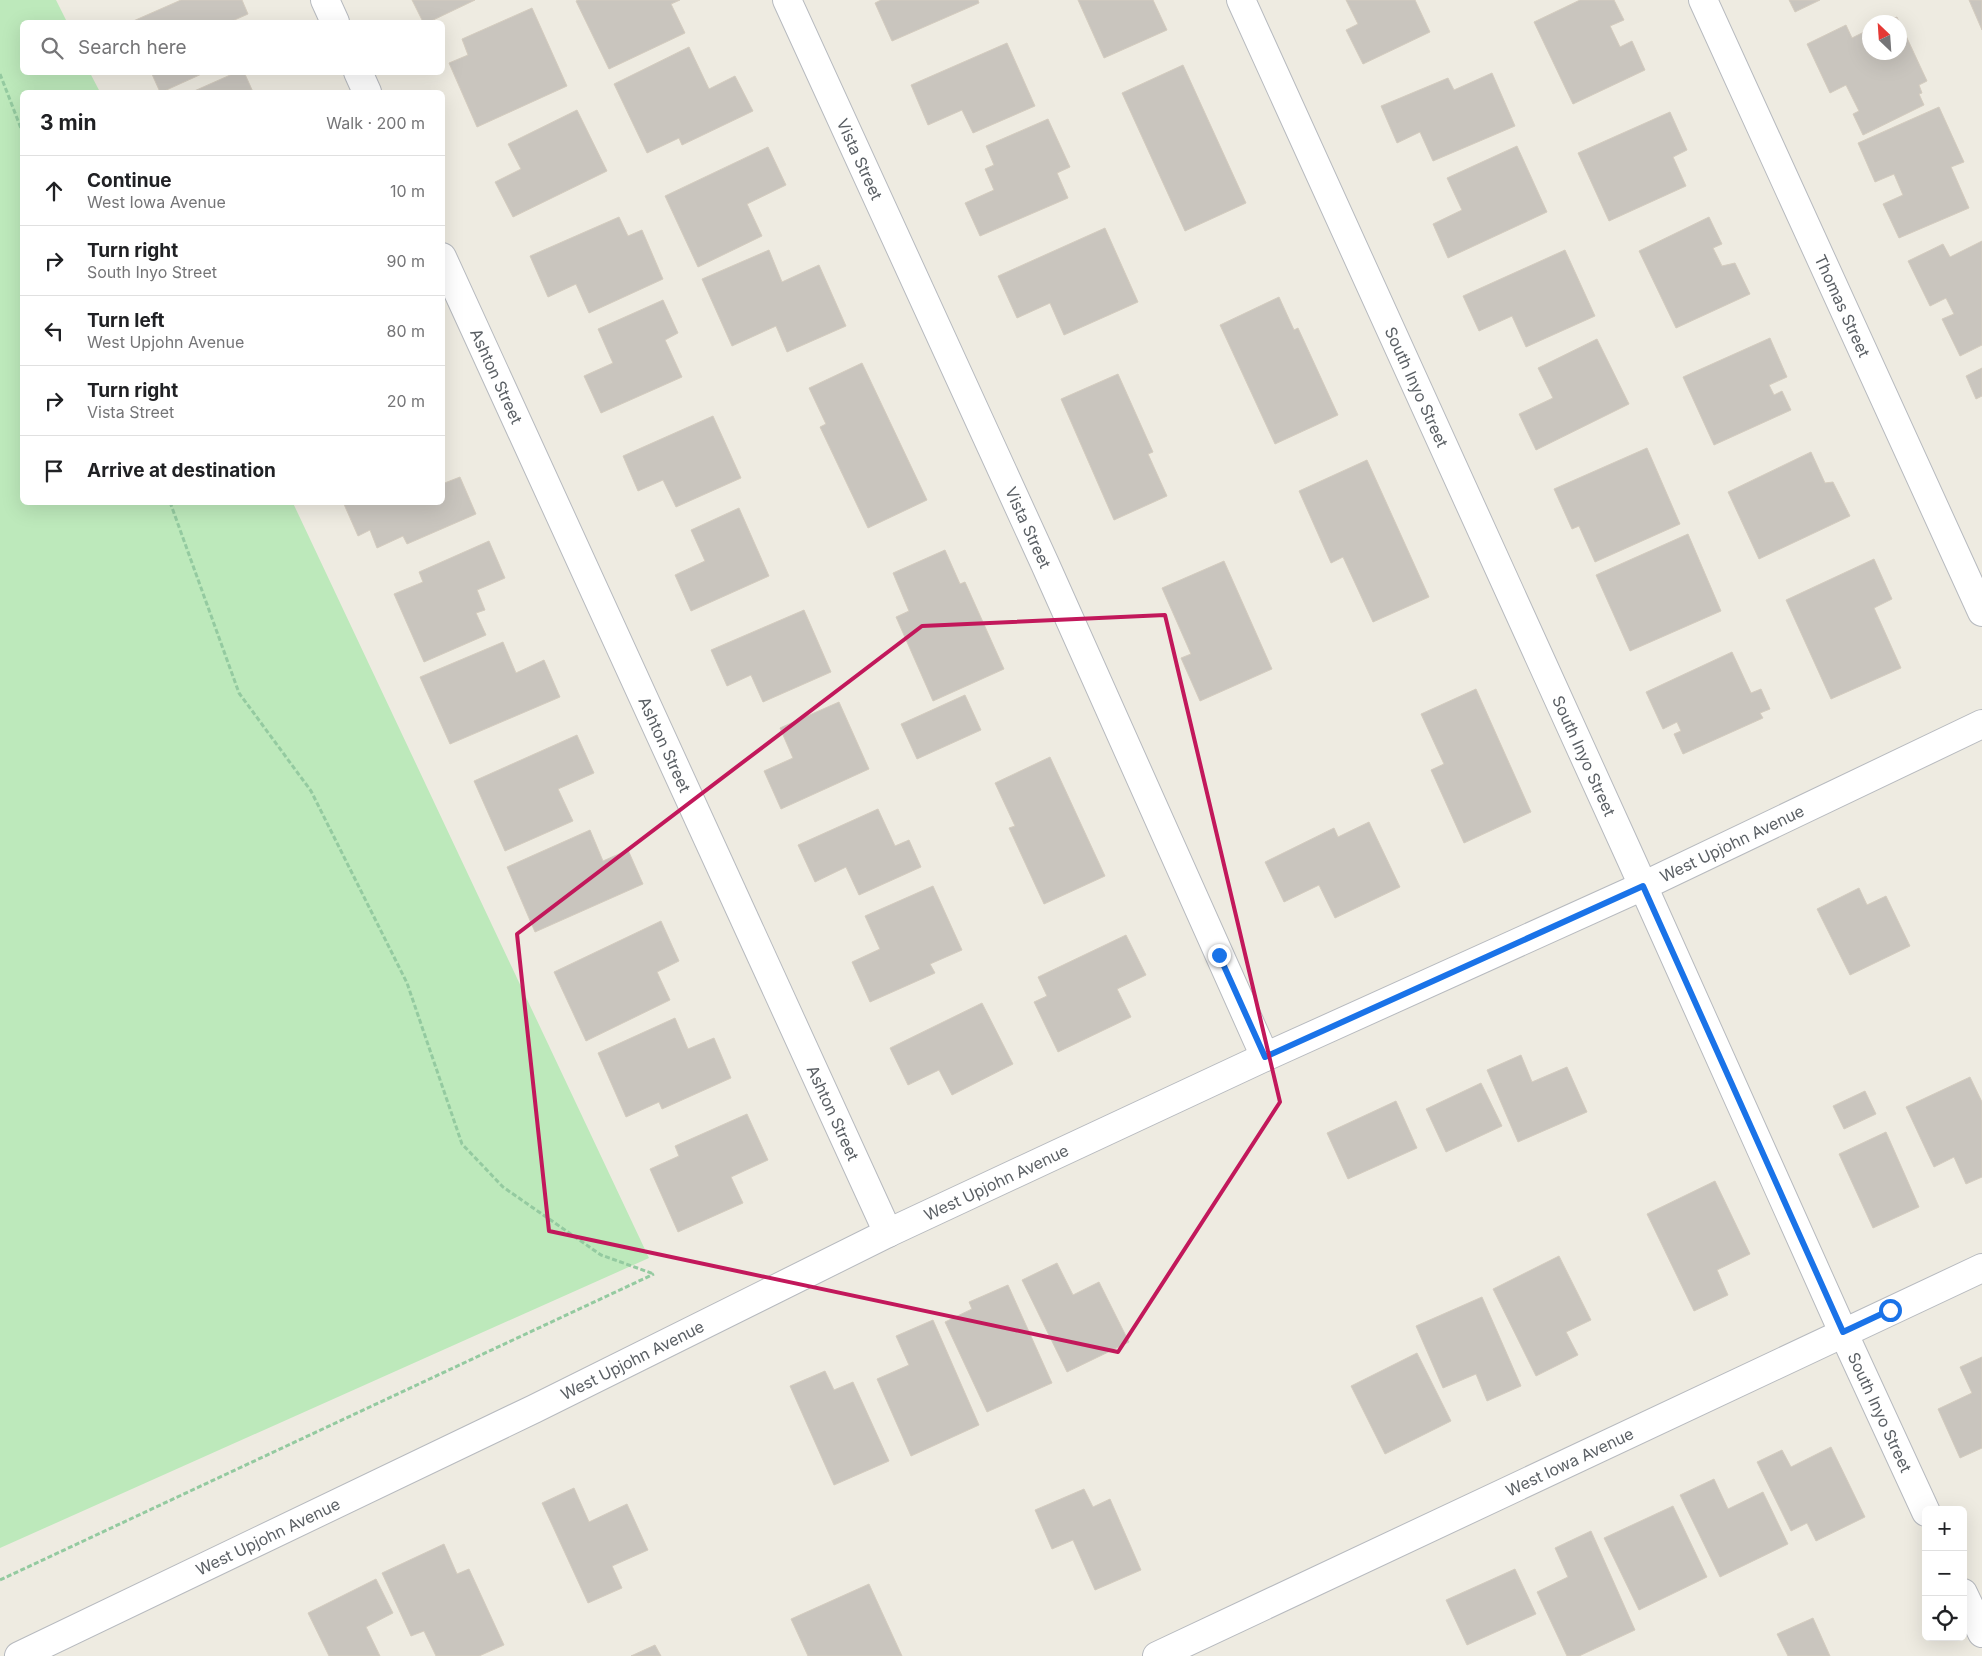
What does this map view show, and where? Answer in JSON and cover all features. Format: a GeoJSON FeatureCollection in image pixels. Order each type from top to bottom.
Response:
{"type":"FeatureCollection","features":[{"type":"Feature","properties":{"kind":"street"},"geometry":{"type":"LineString","coordinates":[[325,0],[334,20]]}},
{"type":"Feature","properties":{"kind":"street","name":"Vista Street"},"geometry":{"type":"LineString","coordinates":[[787,0],[1045,564],[1265,1057]]}},
{"type":"Feature","properties":{"kind":"street","name":"South Inyo Street"},"geometry":{"type":"LineString","coordinates":[[1241,0],[1923,1506]]}},
{"type":"Feature","properties":{"kind":"street","name":"Thomas Street"},"geometry":{"type":"LineString","coordinates":[[1703,0],[1982,612]]}},
{"type":"Feature","properties":{"kind":"street"},"geometry":{"type":"LineString","coordinates":[[359,75],[366,90]]}},
{"type":"Feature","properties":{"kind":"street","name":"Ashton Street"},"geometry":{"type":"LineString","coordinates":[[445,264],[888,1233]]}},
{"type":"Feature","properties":{"kind":"street","name":"West Upjohn Avenue"},"geometry":{"type":"LineString","coordinates":[[19,1656],[534,1409],[888,1233],[1265,1057],[1643,886],[1982,724]]}},
{"type":"Feature","properties":{"kind":"street","name":"West Iowa Avenue"},"geometry":{"type":"LineString","coordinates":[[1157,1656],[1982,1268]]}},
{"type":"Feature","properties":{"kind":"street"},"geometry":{"type":"LineString","coordinates":[[1964,1596],[1982,1633]]}},
{"type":"Feature","properties":{"kind":"path"},"geometry":{"type":"LineString","coordinates":[[0,74],[20,125]]}},
{"type":"Feature","properties":{"kind":"path"},"geometry":{"type":"LineString","coordinates":[[0,1580],[654,1274],[601,1255],[503,1187],[462,1144],[407,983],[311,791],[240,693],[171,505]]}},
{"type":"Feature","properties":{"kind":"highlighted area"},"geometry":{"type":"Polygon","coordinates":[[[1165,615],[1280,1102],[1118,1352],[549,1231],[517,934],[922,626],[1165,615]]]}},
{"type":"Feature","properties":{"kind":"green space"},"geometry":{"type":"Polygon","coordinates":[[[0,0],[56,0],[66,20],[20,20],[20,75],[91,75],[99,90],[20,90],[20,505],[294,505],[649,1258],[0,1548],[0,0]]]}},
{"type":"Feature","properties":{"kind":"building"},"geometry":{"type":"Polygon","coordinates":[[[181,0],[242,0],[248,14],[234,20],[136,20],[181,0]]]}},
{"type":"Feature","properties":{"kind":"building"},"geometry":{"type":"Polygon","coordinates":[[[412,0],[475,0],[433,20],[422,20],[412,0]]]}},
{"type":"Feature","properties":{"kind":"building"},"geometry":{"type":"Polygon","coordinates":[[[680,0],[671,4],[685,33],[609,69],[576,1],[680,0]]]}},
{"type":"Feature","properties":{"kind":"building"},"geometry":{"type":"Polygon","coordinates":[[[881,0],[978,0],[979,3],[892,41],[875,3],[881,0]]]}},
{"type":"Feature","properties":{"kind":"building"},"geometry":{"type":"Polygon","coordinates":[[[1078,0],[1153,0],[1167,30],[1104,58],[1078,0]]]}},
{"type":"Feature","properties":{"kind":"building"},"geometry":{"type":"Polygon","coordinates":[[[1346,0],[1415,0],[1430,32],[1363,64],[1346,30],[1358,24],[1346,0]]]}},
{"type":"Feature","properties":{"kind":"building"},"geometry":{"type":"Polygon","coordinates":[[[1580,0],[1614,0],[1624,20],[1610,26],[1620,47],[1632,41],[1645,70],[1573,104],[1534,22],[1580,0]]]}},
{"type":"Feature","properties":{"kind":"building"},"geometry":{"type":"Polygon","coordinates":[[[1789,0],[1820,0],[1795,12],[1789,0]]]}},
{"type":"Feature","properties":{"kind":"building"},"geometry":{"type":"Polygon","coordinates":[[[1969,0],[1982,0],[1982,30],[1969,0]]]}},
{"type":"Feature","properties":{"kind":"building"},"geometry":{"type":"Polygon","coordinates":[[[532,8],[567,86],[477,127],[449,63],[468,55],[462,39],[532,8]]]}},
{"type":"Feature","properties":{"kind":"building"},"geometry":{"type":"Polygon","coordinates":[[[1846,25],[1852,38],[1862,33],[1862,60],[1907,60],[1907,38],[1927,81],[1919,85],[1922,93],[1919,94],[1924,105],[1863,135],[1853,114],[1859,111],[1846,85],[1830,93],[1807,44],[1846,25]]]}},
{"type":"Feature","properties":{"kind":"building"},"geometry":{"type":"Polygon","coordinates":[[[1007,43],[1035,106],[973,133],[962,110],[928,125],[911,85],[1007,43]]]}},
{"type":"Feature","properties":{"kind":"building"},"geometry":{"type":"Polygon","coordinates":[[[689,47],[709,89],[735,76],[753,111],[682,145],[679,138],[647,153],[614,84],[689,47]]]}},
{"type":"Feature","properties":{"kind":"building"},"geometry":{"type":"Polygon","coordinates":[[[1183,65],[1246,203],[1185,231],[1122,93],[1183,65]]]}},
{"type":"Feature","properties":{"kind":"building"},"geometry":{"type":"Polygon","coordinates":[[[1492,73],[1515,126],[1433,161],[1420,132],[1397,143],[1381,106],[1448,78],[1454,90],[1492,73]]]}},
{"type":"Feature","properties":{"kind":"building"},"geometry":{"type":"Polygon","coordinates":[[[152,75],[199,75],[166,90],[159,90],[152,75]]]}},
{"type":"Feature","properties":{"kind":"building"},"geometry":{"type":"Polygon","coordinates":[[[230,75],[245,75],[252,90],[196,90],[230,75]]]}},
{"type":"Feature","properties":{"kind":"building"},"geometry":{"type":"Polygon","coordinates":[[[1939,107],[1964,162],[1951,167],[1969,208],[1899,238],[1883,204],[1903,195],[1894,174],[1875,182],[1858,143],[1939,107]]]}},
{"type":"Feature","properties":{"kind":"building"},"geometry":{"type":"Polygon","coordinates":[[[577,110],[607,171],[513,217],[495,182],[521,169],[508,144],[577,110]]]}},
{"type":"Feature","properties":{"kind":"building"},"geometry":{"type":"Polygon","coordinates":[[[1670,112],[1687,150],[1673,157],[1686,186],[1609,221],[1578,153],[1670,112]]]}},
{"type":"Feature","properties":{"kind":"building"},"geometry":{"type":"Polygon","coordinates":[[[1048,119],[1070,167],[1057,173],[1068,198],[980,236],[965,203],[994,190],[985,169],[994,165],[986,146],[1048,119]]]}},
{"type":"Feature","properties":{"kind":"building"},"geometry":{"type":"Polygon","coordinates":[[[1517,146],[1547,212],[1448,258],[1433,224],[1462,210],[1447,178],[1517,146]]]}},
{"type":"Feature","properties":{"kind":"building"},"geometry":{"type":"Polygon","coordinates":[[[768,147],[786,185],[747,204],[762,236],[698,267],[665,196],[768,147]]]}},
{"type":"Feature","properties":{"kind":"building"},"geometry":{"type":"Polygon","coordinates":[[[619,217],[628,236],[642,230],[663,279],[589,313],[576,284],[548,297],[530,256],[619,217]]]}},
{"type":"Feature","properties":{"kind":"building"},"geometry":{"type":"Polygon","coordinates":[[[1709,217],[1722,244],[1713,248],[1722,266],[1735,263],[1750,294],[1676,328],[1639,251],[1709,217]]]}},
{"type":"Feature","properties":{"kind":"building"},"geometry":{"type":"Polygon","coordinates":[[[1105,228],[1138,302],[1064,335],[1050,303],[1017,318],[998,276],[1105,228]]]}},
{"type":"Feature","properties":{"kind":"building"},"geometry":{"type":"Polygon","coordinates":[[[1982,241],[1982,345],[1960,356],[1942,319],[1954,314],[1946,298],[1930,306],[1908,261],[1943,244],[1950,257],[1982,241]]]}},
{"type":"Feature","properties":{"kind":"building"},"geometry":{"type":"Polygon","coordinates":[[[769,250],[782,282],[819,265],[846,326],[787,352],[776,326],[732,346],[702,279],[769,250]]]}},
{"type":"Feature","properties":{"kind":"building"},"geometry":{"type":"Polygon","coordinates":[[[1565,250],[1595,316],[1526,347],[1512,316],[1479,331],[1463,296],[1565,250]]]}},
{"type":"Feature","properties":{"kind":"building"},"geometry":{"type":"Polygon","coordinates":[[[1279,297],[1294,330],[1298,328],[1338,415],[1275,444],[1220,325],[1279,297]]]}},
{"type":"Feature","properties":{"kind":"building"},"geometry":{"type":"Polygon","coordinates":[[[663,300],[678,333],[665,340],[682,377],[601,413],[584,376],[613,363],[598,329],[663,300]]]}},
{"type":"Feature","properties":{"kind":"building"},"geometry":{"type":"Polygon","coordinates":[[[1770,338],[1787,377],[1769,385],[1774,395],[1782,391],[1791,410],[1714,445],[1683,377],[1770,338]]]}},
{"type":"Feature","properties":{"kind":"building"},"geometry":{"type":"Polygon","coordinates":[[[1597,339],[1629,404],[1536,450],[1519,414],[1553,398],[1538,368],[1597,339]]]}},
{"type":"Feature","properties":{"kind":"building"},"geometry":{"type":"Polygon","coordinates":[[[862,363],[927,500],[868,528],[820,427],[826,424],[809,388],[862,363]]]}},
{"type":"Feature","properties":{"kind":"building"},"geometry":{"type":"Polygon","coordinates":[[[1982,368],[1982,396],[1976,399],[1966,376],[1982,368]]]}},
{"type":"Feature","properties":{"kind":"building"},"geometry":{"type":"Polygon","coordinates":[[[1118,374],[1153,452],[1148,454],[1167,496],[1114,520],[1061,399],[1118,374]]]}},
{"type":"Feature","properties":{"kind":"building"},"geometry":{"type":"Polygon","coordinates":[[[713,416],[741,478],[676,507],[663,480],[638,491],[623,456],[713,416]]]}},
{"type":"Feature","properties":{"kind":"building"},"geometry":{"type":"Polygon","coordinates":[[[1647,448],[1680,524],[1595,562],[1579,526],[1572,529],[1554,489],[1647,448]]]}},
{"type":"Feature","properties":{"kind":"building"},"geometry":{"type":"Polygon","coordinates":[[[1811,452],[1825,483],[1833,482],[1850,516],[1759,559],[1728,492],[1811,452]]]}},
{"type":"Feature","properties":{"kind":"building"},"geometry":{"type":"Polygon","coordinates":[[[1367,460],[1429,597],[1373,622],[1343,557],[1331,563],[1299,491],[1367,460]]]}},
{"type":"Feature","properties":{"kind":"building"},"geometry":{"type":"Polygon","coordinates":[[[460,477],[476,514],[407,544],[403,536],[377,548],[370,530],[358,536],[344,505],[445,505],[445,483],[460,477]]]}},
{"type":"Feature","properties":{"kind":"building"},"geometry":{"type":"Polygon","coordinates":[[[739,508],[769,576],[691,611],[675,575],[705,561],[691,530],[739,508]]]}},
{"type":"Feature","properties":{"kind":"building"},"geometry":{"type":"Polygon","coordinates":[[[1688,534],[1721,611],[1630,651],[1596,575],[1688,534]]]}},
{"type":"Feature","properties":{"kind":"building"},"geometry":{"type":"Polygon","coordinates":[[[489,541],[505,578],[477,590],[485,610],[476,613],[486,635],[424,662],[394,594],[423,582],[419,572],[489,541]]]}},
{"type":"Feature","properties":{"kind":"building"},"geometry":{"type":"Polygon","coordinates":[[[945,550],[960,584],[965,582],[1004,669],[933,701],[896,617],[909,611],[893,573],[945,550]]]}},
{"type":"Feature","properties":{"kind":"building"},"geometry":{"type":"Polygon","coordinates":[[[1874,559],[1892,599],[1874,608],[1901,668],[1831,699],[1786,600],[1874,559]]]}},
{"type":"Feature","properties":{"kind":"building"},"geometry":{"type":"Polygon","coordinates":[[[1224,561],[1272,669],[1200,701],[1181,658],[1191,654],[1162,588],[1224,561]]]}},
{"type":"Feature","properties":{"kind":"building"},"geometry":{"type":"Polygon","coordinates":[[[804,610],[831,672],[763,702],[751,675],[727,686],[711,650],[804,610]]]}},
{"type":"Feature","properties":{"kind":"building"},"geometry":{"type":"Polygon","coordinates":[[[503,642],[516,673],[544,660],[560,697],[450,744],[420,677],[503,642]]]}},
{"type":"Feature","properties":{"kind":"building"},"geometry":{"type":"Polygon","coordinates":[[[1732,652],[1751,693],[1761,689],[1770,709],[1760,713],[1763,718],[1683,754],[1674,734],[1681,731],[1677,722],[1663,729],[1646,692],[1732,652]]]}},
{"type":"Feature","properties":{"kind":"building"},"geometry":{"type":"Polygon","coordinates":[[[1476,689],[1531,812],[1464,843],[1431,770],[1444,764],[1421,714],[1476,689]]]}},
{"type":"Feature","properties":{"kind":"building"},"geometry":{"type":"Polygon","coordinates":[[[965,695],[981,730],[917,759],[901,724],[965,695]]]}},
{"type":"Feature","properties":{"kind":"building"},"geometry":{"type":"Polygon","coordinates":[[[839,702],[869,769],[781,809],[764,771],[793,758],[780,728],[839,702]]]}},
{"type":"Feature","properties":{"kind":"building"},"geometry":{"type":"Polygon","coordinates":[[[577,735],[594,773],[558,789],[573,821],[505,851],[474,781],[577,735]]]}},
{"type":"Feature","properties":{"kind":"building"},"geometry":{"type":"Polygon","coordinates":[[[1050,757],[1105,876],[1044,904],[1009,828],[1015,826],[995,783],[1050,757]]]}},
{"type":"Feature","properties":{"kind":"building"},"geometry":{"type":"Polygon","coordinates":[[[878,809],[895,846],[909,840],[921,867],[859,895],[846,867],[815,882],[798,845],[878,809]]]}},
{"type":"Feature","properties":{"kind":"building"},"geometry":{"type":"Polygon","coordinates":[[[1369,822],[1400,887],[1335,918],[1319,885],[1284,902],[1265,862],[1334,828],[1338,837],[1369,822]]]}},
{"type":"Feature","properties":{"kind":"building"},"geometry":{"type":"Polygon","coordinates":[[[590,830],[603,861],[628,850],[643,884],[535,932],[507,867],[590,830]]]}},
{"type":"Feature","properties":{"kind":"building"},"geometry":{"type":"Polygon","coordinates":[[[933,886],[962,950],[930,964],[935,973],[870,1002],[852,962],[880,949],[865,916],[933,886]]]}},
{"type":"Feature","properties":{"kind":"building"},"geometry":{"type":"Polygon","coordinates":[[[1859,888],[1867,905],[1886,896],[1910,946],[1850,975],[1817,909],[1859,888]]]}},
{"type":"Feature","properties":{"kind":"building"},"geometry":{"type":"Polygon","coordinates":[[[661,921],[679,961],[657,972],[670,1000],[586,1041],[554,972],[661,921]]]}},
{"type":"Feature","properties":{"kind":"building"},"geometry":{"type":"Polygon","coordinates":[[[1126,935],[1146,975],[1117,989],[1131,1017],[1058,1052],[1034,1002],[1047,996],[1038,977],[1126,935]]]}},
{"type":"Feature","properties":{"kind":"building"},"geometry":{"type":"Polygon","coordinates":[[[982,1003],[1013,1064],[952,1095],[939,1070],[908,1085],[890,1048],[982,1003]]]}},
{"type":"Feature","properties":{"kind":"building"},"geometry":{"type":"Polygon","coordinates":[[[675,1018],[688,1049],[714,1038],[731,1078],[662,1109],[659,1102],[626,1117],[598,1053],[675,1018]]]}},
{"type":"Feature","properties":{"kind":"building"},"geometry":{"type":"Polygon","coordinates":[[[1521,1055],[1532,1082],[1567,1067],[1587,1112],[1518,1142],[1487,1070],[1521,1055]]]}},
{"type":"Feature","properties":{"kind":"building"},"geometry":{"type":"Polygon","coordinates":[[[1970,1077],[1982,1102],[1982,1177],[1966,1184],[1954,1157],[1934,1167],[1906,1107],[1970,1077]]]}},
{"type":"Feature","properties":{"kind":"building"},"geometry":{"type":"Polygon","coordinates":[[[1481,1083],[1502,1126],[1446,1152],[1426,1109],[1481,1083]]]}},
{"type":"Feature","properties":{"kind":"building"},"geometry":{"type":"Polygon","coordinates":[[[1865,1091],[1876,1114],[1844,1129],[1833,1106],[1865,1091]]]}},
{"type":"Feature","properties":{"kind":"building"},"geometry":{"type":"Polygon","coordinates":[[[1396,1101],[1417,1148],[1348,1179],[1327,1133],[1396,1101]]]}},
{"type":"Feature","properties":{"kind":"building"},"geometry":{"type":"Polygon","coordinates":[[[747,1114],[768,1160],[731,1177],[743,1203],[678,1232],[650,1169],[679,1156],[675,1146],[747,1114]]]}},
{"type":"Feature","properties":{"kind":"building"},"geometry":{"type":"Polygon","coordinates":[[[1886,1132],[1919,1207],[1873,1228],[1839,1154],[1886,1132]]]}},
{"type":"Feature","properties":{"kind":"building"},"geometry":{"type":"Polygon","coordinates":[[[1715,1181],[1750,1254],[1717,1270],[1728,1295],[1694,1311],[1647,1214],[1715,1181]]]}},
{"type":"Feature","properties":{"kind":"building"},"geometry":{"type":"Polygon","coordinates":[[[1559,1256],[1591,1320],[1566,1332],[1578,1355],[1536,1376],[1493,1289],[1559,1256]]]}},
{"type":"Feature","properties":{"kind":"building"},"geometry":{"type":"Polygon","coordinates":[[[1057,1263],[1073,1295],[1099,1282],[1129,1342],[1067,1372],[1022,1280],[1057,1263]]]}},
{"type":"Feature","properties":{"kind":"building"},"geometry":{"type":"Polygon","coordinates":[[[1008,1285],[1052,1383],[987,1412],[945,1322],[972,1309],[969,1302],[1008,1285]]]}},
{"type":"Feature","properties":{"kind":"building"},"geometry":{"type":"Polygon","coordinates":[[[1482,1297],[1521,1386],[1487,1401],[1476,1374],[1443,1388],[1416,1326],[1482,1297]]]}},
{"type":"Feature","properties":{"kind":"building"},"geometry":{"type":"Polygon","coordinates":[[[933,1320],[979,1425],[911,1456],[877,1379],[909,1365],[896,1336],[933,1320]]]}},
{"type":"Feature","properties":{"kind":"building"},"geometry":{"type":"Polygon","coordinates":[[[1417,1353],[1451,1421],[1385,1454],[1351,1386],[1417,1353]]]}},
{"type":"Feature","properties":{"kind":"building"},"geometry":{"type":"Polygon","coordinates":[[[1982,1357],[1982,1448],[1960,1458],[1938,1409],[1972,1393],[1960,1367],[1982,1357]]]}},
{"type":"Feature","properties":{"kind":"building"},"geometry":{"type":"Polygon","coordinates":[[[825,1371],[834,1390],[853,1382],[889,1461],[834,1485],[790,1386],[825,1371]]]}},
{"type":"Feature","properties":{"kind":"building"},"geometry":{"type":"Polygon","coordinates":[[[1831,1447],[1865,1517],[1816,1541],[1807,1523],[1791,1531],[1757,1462],[1782,1450],[1791,1467],[1831,1447]]]}},
{"type":"Feature","properties":{"kind":"building"},"geometry":{"type":"Polygon","coordinates":[[[1714,1479],[1728,1509],[1763,1492],[1788,1544],[1720,1577],[1680,1495],[1714,1479]]]}},
{"type":"Feature","properties":{"kind":"building"},"geometry":{"type":"Polygon","coordinates":[[[574,1488],[589,1522],[627,1504],[648,1550],[612,1566],[622,1588],[588,1603],[542,1503],[574,1488]]]}},
{"type":"Feature","properties":{"kind":"building"},"geometry":{"type":"Polygon","coordinates":[[[1084,1489],[1093,1507],[1110,1499],[1141,1570],[1095,1590],[1073,1540],[1052,1549],[1035,1510],[1084,1489]]]}},
{"type":"Feature","properties":{"kind":"building"},"geometry":{"type":"Polygon","coordinates":[[[1673,1506],[1707,1577],[1639,1610],[1604,1538],[1673,1506]]]}},
{"type":"Feature","properties":{"kind":"building"},"geometry":{"type":"Polygon","coordinates":[[[1591,1531],[1635,1630],[1579,1656],[1567,1656],[1537,1592],[1568,1577],[1555,1548],[1591,1531]]]}},
{"type":"Feature","properties":{"kind":"building"},"geometry":{"type":"Polygon","coordinates":[[[444,1544],[457,1574],[469,1569],[504,1645],[479,1656],[436,1656],[424,1631],[411,1636],[382,1573],[444,1544]]]}},
{"type":"Feature","properties":{"kind":"building"},"geometry":{"type":"Polygon","coordinates":[[[1515,1569],[1536,1614],[1467,1645],[1446,1600],[1515,1569]]]}},
{"type":"Feature","properties":{"kind":"building"},"geometry":{"type":"Polygon","coordinates":[[[376,1579],[393,1613],[366,1627],[380,1656],[329,1656],[308,1613],[376,1579]]]}},
{"type":"Feature","properties":{"kind":"building"},"geometry":{"type":"Polygon","coordinates":[[[869,1584],[902,1656],[808,1656],[791,1619],[869,1584]]]}},
{"type":"Feature","properties":{"kind":"building"},"geometry":{"type":"Polygon","coordinates":[[[1813,1618],[1830,1656],[1788,1656],[1777,1634],[1813,1618]]]}},
{"type":"Feature","properties":{"kind":"building"},"geometry":{"type":"Polygon","coordinates":[[[655,1645],[661,1656],[631,1656],[655,1645]]]}},
{"type":"Feature","properties":{"kind":"route"},"geometry":{"type":"LineString","coordinates":[[1219,955],[1265,1057],[1643,886],[1843,1332],[1890,1310]]}}]}
